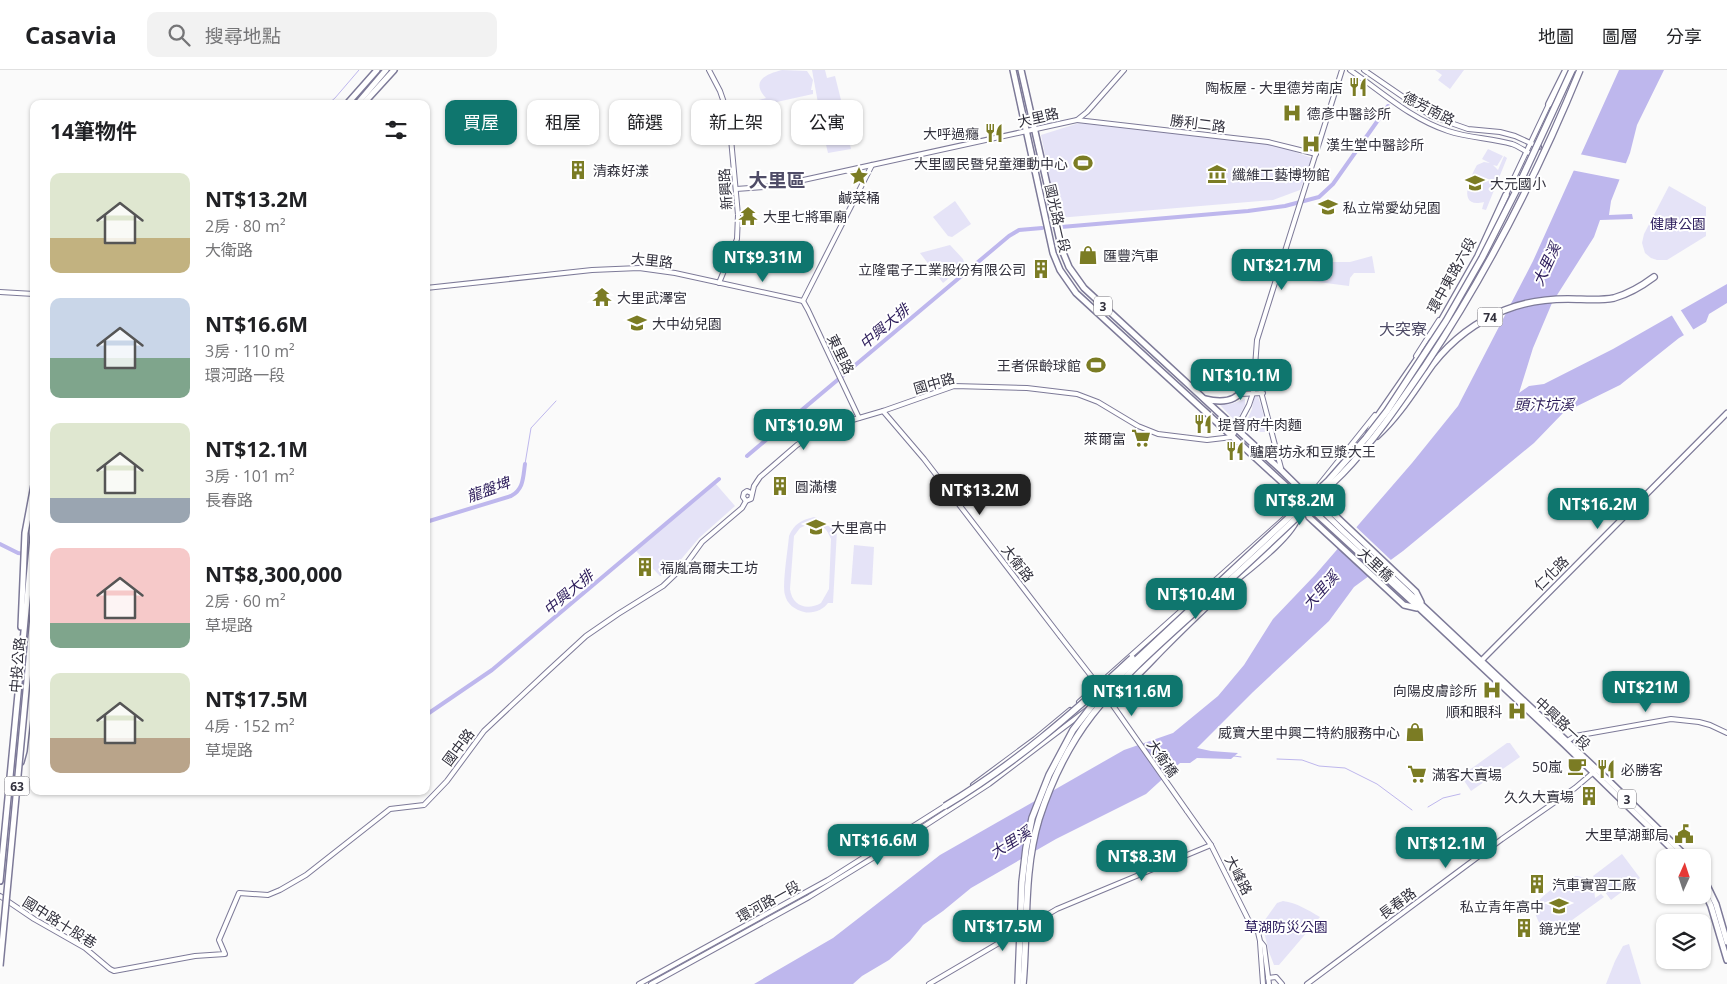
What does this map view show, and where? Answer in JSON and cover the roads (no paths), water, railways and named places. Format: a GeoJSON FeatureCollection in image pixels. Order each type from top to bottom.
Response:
{"type":"FeatureCollection","features":[{"type":"Feature","properties":{"kind":"highway"},"geometry":{"type":"LineString","coordinates":[[1549,104],[1565,70]]}},
{"type":"Feature","properties":{"kind":"highway","name":"74"},"geometry":{"type":"LineString","coordinates":[[1024,984],[1028,882],[1032,849],[1039,820],[1054,778],[1070,748],[1091,716],[1111,693],[1162,642],[1342,474],[1369,439],[1441,329],[1482,258],[1573,70]]}},
{"type":"Feature","properties":{"kind":"highway","name":"74"},"geometry":{"type":"LineString","coordinates":[[1017,984],[1022,882],[1032,818],[1048,775],[1073,730],[1105,689],[1328,481],[1392,415],[1452,326],[1488,262],[1524,194],[1580,70]]}},
{"type":"Feature","properties":{"kind":"highway"},"geometry":{"type":"LineString","coordinates":[[1369,439],[1373,423],[1444,319],[1501,210],[1506,195]]}},
{"type":"Feature","properties":{"kind":"highway","name":"74"},"geometry":{"type":"LineString","coordinates":[[1369,439],[1398,414],[1441,355],[1466,332],[1486,318],[1511,308],[1538,301],[1614,298],[1654,277]]}},
{"type":"Feature","properties":{"kind":"highway"},"geometry":{"type":"LineString","coordinates":[[1103,699],[1114,693],[1140,672],[1212,602],[1259,561],[1291,530],[1298,516]]}},
{"type":"Feature","properties":{"kind":"highway"},"geometry":{"type":"LineString","coordinates":[[945,806],[1013,762],[1038,742],[1085,702],[1168,625],[1181,617]]}},
{"type":"Feature","properties":{"kind":"main road"},"geometry":{"type":"LineString","coordinates":[[349,100],[375,70]]}},
{"type":"Feature","properties":{"kind":"main road"},"geometry":{"type":"LineString","coordinates":[[360,100],[386,70]]}},
{"type":"Feature","properties":{"kind":"main road"},"geometry":{"type":"LineString","coordinates":[[367,100],[394,70]]}},
{"type":"Feature","properties":{"kind":"main road","name":"3"},"geometry":{"type":"LineString","coordinates":[[1013,70],[1026,131]]}},
{"type":"Feature","properties":{"kind":"main road","name":"3"},"geometry":{"type":"LineString","coordinates":[[1021,70],[1034,130]]}},
{"type":"Feature","properties":{"kind":"main road","name":"國光路一段"},"geometry":{"type":"LineString","coordinates":[[1034,130],[1060,242],[1066,261],[1073,274],[1084,288],[1317,503]]}},
{"type":"Feature","properties":{"kind":"main road","name":"國光路一段"},"geometry":{"type":"LineString","coordinates":[[1026,131],[1051,244],[1057,264],[1064,277],[1076,292],[1307,508]]}},
{"type":"Feature","properties":{"kind":"main road"},"geometry":{"type":"LineString","coordinates":[[1204,398],[1226,401],[1240,394],[1247,387],[1253,376]]}},
{"type":"Feature","properties":{"kind":"main road","name":"仁化路"},"geometry":{"type":"LineString","coordinates":[[1479,662],[1727,413]]}},
{"type":"Feature","properties":{"kind":"main road","name":"大里橋"},"geometry":{"type":"LineString","coordinates":[[1317,503],[1415,602]]}},
{"type":"Feature","properties":{"kind":"main road"},"geometry":{"type":"LineString","coordinates":[[21,660],[23,554],[30,506]]}},
{"type":"Feature","properties":{"kind":"main road","name":"大里橋"},"geometry":{"type":"LineString","coordinates":[[1307,508],[1415,602]]}},
{"type":"Feature","properties":{"kind":"main road","name":"中投公路"},"geometry":{"type":"LineString","coordinates":[[0,881],[30,568]]}},
{"type":"Feature","properties":{"kind":"main road"},"geometry":{"type":"LineString","coordinates":[[1415,602],[1421,607]]}},
{"type":"Feature","properties":{"kind":"main road","name":"中興路一段"},"geometry":{"type":"LineString","coordinates":[[1415,602],[1678,849]]}},
{"type":"Feature","properties":{"kind":"main road","name":"中投公路"},"geometry":{"type":"LineString","coordinates":[[0,966],[30,648]]}},
{"type":"Feature","properties":{"kind":"main road"},"geometry":{"type":"LineString","coordinates":[[18,775],[24,751],[30,698]]}},
{"type":"Feature","properties":{"kind":"main road","name":"中興路一段"},"geometry":{"type":"LineString","coordinates":[[1595,771],[1671,849]]}},
{"type":"Feature","properties":{"kind":"main road"},"geometry":{"type":"LineString","coordinates":[[1711,894],[1727,942]]}},
{"type":"Feature","properties":{"kind":"main road"},"geometry":{"type":"LineString","coordinates":[[1710,904],[1727,960]]}},
{"type":"Feature","properties":{"kind":"street","name":"新興路"},"geometry":{"type":"LineString","coordinates":[[709,70],[720,91],[729,117],[738,216],[737,237],[719,283]]}},
{"type":"Feature","properties":{"kind":"street","name":"大里路"},"geometry":{"type":"LineString","coordinates":[[736,189],[776,186],[1077,120],[1087,112],[1124,70]]}},
{"type":"Feature","properties":{"kind":"street"},"geometry":{"type":"LineString","coordinates":[[1232,437],[1250,406],[1253,393],[1257,340],[1342,70]]}},
{"type":"Feature","properties":{"kind":"street","name":"德芳南路"},"geometry":{"type":"LineString","coordinates":[[1350,70],[1395,104],[1426,122],[1447,131],[1512,145],[1535,154]]}},
{"type":"Feature","properties":{"kind":"street","name":"德芳南路"},"geometry":{"type":"LineString","coordinates":[[1364,70],[1431,116],[1468,129],[1500,132],[1515,136],[1539,147]]}},
{"type":"Feature","properties":{"kind":"street","name":"環中東路六段"},"geometry":{"type":"LineString","coordinates":[[1310,498],[1324,484],[1341,472],[1357,455],[1404,393],[1448,323],[1484,259],[1539,147],[1573,70]]}},
{"type":"Feature","properties":{"kind":"street","name":"環中東路六段"},"geometry":{"type":"LineString","coordinates":[[1310,498],[1384,404],[1413,362],[1456,292],[1506,195],[1549,104]]}},
{"type":"Feature","properties":{"kind":"street","name":"勝利二路"},"geometry":{"type":"LineString","coordinates":[[1077,120],[1268,142],[1316,154]]}},
{"type":"Feature","properties":{"kind":"street"},"geometry":{"type":"LineString","coordinates":[[803,301],[872,165]]}},
{"type":"Feature","properties":{"kind":"street","name":"大里路"},"geometry":{"type":"LineString","coordinates":[[430,288],[592,270],[639,268],[675,273],[803,301]]}},
{"type":"Feature","properties":{"kind":"street"},"geometry":{"type":"LineString","coordinates":[[0,292],[30,294]]}},
{"type":"Feature","properties":{"kind":"street","name":"東里路"},"geometry":{"type":"LineString","coordinates":[[803,301],[859,418]]}},
{"type":"Feature","properties":{"kind":"street"},"geometry":{"type":"LineString","coordinates":[[1255,369],[1282,471]]}},
{"type":"Feature","properties":{"kind":"street","name":"國中路"},"geometry":{"type":"LineString","coordinates":[[195,956],[225,954],[219,940],[238,893],[268,895],[280,890],[306,875],[390,809],[424,805],[447,781],[484,731],[586,636],[663,586],[686,564],[702,542],[742,508],[746,501],[751,499],[751,493],[760,477],[797,444],[825,428],[883,411],[954,386],[1027,388],[1070,392],[1086,396],[1138,426],[1158,434],[1207,440],[1232,437]]}},
{"type":"Feature","properties":{"kind":"street"},"geometry":{"type":"LineString","coordinates":[[1240,394],[1262,394]]}},
{"type":"Feature","properties":{"kind":"street","name":"大衛路"},"geometry":{"type":"LineString","coordinates":[[883,411],[930,466],[1060,636]]}},
{"type":"Feature","properties":{"kind":"street","name":"國中路"},"geometry":{"type":"LineString","coordinates":[[746,501],[743,497],[744,493],[751,493]]}},
{"type":"Feature","properties":{"kind":"street"},"geometry":{"type":"LineString","coordinates":[[1307,508],[1310,498]]}},
{"type":"Feature","properties":{"kind":"street","name":"環河路一段"},"geometry":{"type":"LineString","coordinates":[[651,984],[809,897],[989,784],[1082,712],[1103,699],[1160,640],[1279,531],[1307,508]]}},
{"type":"Feature","properties":{"kind":"street","name":"環河路一段"},"geometry":{"type":"LineString","coordinates":[[639,984],[828,880],[945,806],[1035,739],[1096,687],[1281,521],[1307,508]]}},
{"type":"Feature","properties":{"kind":"street","name":"大衛橋"},"geometry":{"type":"LineString","coordinates":[[1060,636],[1102,690],[1211,845]]}},
{"type":"Feature","properties":{"kind":"street"},"geometry":{"type":"LineString","coordinates":[[1565,743],[1575,736],[1671,719],[1705,724],[1727,733]]}},
{"type":"Feature","properties":{"kind":"street","name":"長春路"},"geometry":{"type":"LineString","coordinates":[[1307,984],[1502,839],[1575,788],[1595,771]]}},
{"type":"Feature","properties":{"kind":"street"},"geometry":{"type":"LineString","coordinates":[[929,984],[1068,903],[1211,845]]}},
{"type":"Feature","properties":{"kind":"street","name":"大峰路"},"geometry":{"type":"LineString","coordinates":[[1211,845],[1249,921],[1257,928],[1260,941],[1263,984]]}},
{"type":"Feature","properties":{"kind":"street","name":"國中路十股巷"},"geometry":{"type":"LineString","coordinates":[[0,896],[34,919],[85,948],[110,969],[118,971],[195,956]]}},
{"type":"Feature","properties":{"kind":"street"},"geometry":{"type":"LineString","coordinates":[[1024,984],[1027,926]]}},
{"type":"Feature","properties":{"kind":"street"},"geometry":{"type":"LineString","coordinates":[[1017,984],[1019,931]]}},
{"type":"Feature","properties":{"kind":"street","name":"大峰路"},"geometry":{"type":"LineString","coordinates":[[1260,941],[1264,946],[1269,984]]}},
{"type":"Feature","properties":{"kind":"street"},"geometry":{"type":"LineString","coordinates":[[1263,978],[1276,977],[1282,984]]}},
{"type":"Feature","properties":{"kind":"water"},"geometry":{"type":"Polygon","coordinates":[[[1619,70],[1664,70],[1637,125],[1630,153],[1611,201],[1609,215],[1632,214],[1633,219],[1600,220],[1594,237],[1552,303],[1533,348],[1519,393],[1529,386],[1544,384],[1613,349],[1727,284],[1727,303],[1709,314],[1706,322],[1679,338],[1620,385],[1563,413],[1534,443],[1403,551],[1354,587],[1329,621],[1253,692],[1197,748],[1238,753],[1231,759],[1197,758],[1190,763],[1180,763],[1146,794],[1056,839],[971,888],[923,925],[910,941],[889,960],[862,976],[853,984],[754,984],[833,938],[940,855],[1124,750],[1173,733],[1218,696],[1244,665],[1273,619],[1315,575],[1412,463],[1458,406],[1533,261],[1619,70]]]}},
{"type":"Feature","properties":{"kind":"waterway"},"geometry":{"type":"LineString","coordinates":[[333,100],[359,70]]}},
{"type":"Feature","properties":{"kind":"waterway","name":"中興大排"},"geometry":{"type":"LineString","coordinates":[[1061,227],[1248,211],[1285,206],[1319,197],[1333,184],[1388,106]]}},
{"type":"Feature","properties":{"kind":"waterway","name":"中興大排"},"geometry":{"type":"LineString","coordinates":[[747,456],[1009,236],[1019,230],[1042,228]]}},
{"type":"Feature","properties":{"kind":"waterway","name":"龍盤埤"},"geometry":{"type":"LineString","coordinates":[[525,464],[531,428],[556,401]]}},
{"type":"Feature","properties":{"kind":"waterway","name":"龍盤埤"},"geometry":{"type":"LineString","coordinates":[[430,521],[511,496],[521,486],[525,464]]}},
{"type":"Feature","properties":{"kind":"waterway","name":"中興大排"},"geometry":{"type":"LineString","coordinates":[[430,712],[492,670],[719,479]]}},
{"type":"Feature","properties":{"kind":"waterway","name":"中興大排"},"geometry":{"type":"LineString","coordinates":[[0,544],[18,553],[30,554]]}},
{"type":"Feature","properties":{"kind":"waterway"},"geometry":{"type":"LineString","coordinates":[[1234,756],[1241,757]]}},
{"type":"Feature","properties":{"kind":"waterway"},"geometry":{"type":"LineString","coordinates":[[1277,759],[1302,760],[1319,766],[1345,768],[1377,784],[1412,810]]}},
{"type":"Feature","properties":{"kind":"waterway"},"geometry":{"type":"LineString","coordinates":[[1428,807],[1443,798],[1460,794]]}},
{"type":"Feature","properties":{"kind":"place","name":"陶板屋 - 大里德芳南店"},"geometry":{"type":"Point","coordinates":[1358,87]}},
{"type":"Feature","properties":{"kind":"place","name":"德彥中醫診所"},"geometry":{"type":"Point","coordinates":[1292,113]}},
{"type":"Feature","properties":{"kind":"place","name":"大呼過癮"},"geometry":{"type":"Point","coordinates":[994,133]}},
{"type":"Feature","properties":{"kind":"place","name":"漢生堂中醫診所"},"geometry":{"type":"Point","coordinates":[1311,144]}},
{"type":"Feature","properties":{"kind":"place","name":"大里國民暨兒童運動中心"},"geometry":{"type":"Point","coordinates":[1083,163]}},
{"type":"Feature","properties":{"kind":"place","name":"清森好漾"},"geometry":{"type":"Point","coordinates":[578,170]}},
{"type":"Feature","properties":{"kind":"place","name":"纖維工藝博物館"},"geometry":{"type":"Point","coordinates":[1217,174]}},
{"type":"Feature","properties":{"kind":"place","name":"鹹菜桶"},"geometry":{"type":"Point","coordinates":[859,176]}},
{"type":"Feature","properties":{"kind":"place","name":"大元國小"},"geometry":{"type":"Point","coordinates":[1475,183]}},
{"type":"Feature","properties":{"kind":"place","name":"私立常愛幼兒園"},"geometry":{"type":"Point","coordinates":[1328,207]}},
{"type":"Feature","properties":{"kind":"place","name":"大里七將軍廟"},"geometry":{"type":"Point","coordinates":[748,216]}},
{"type":"Feature","properties":{"kind":"place","name":"匯豐汽車"},"geometry":{"type":"Point","coordinates":[1088,255]}},
{"type":"Feature","properties":{"kind":"place","name":"立隆電子工業股份有限公司"},"geometry":{"type":"Point","coordinates":[1041,269]}},
{"type":"Feature","properties":{"kind":"place","name":"大里武澤宮"},"geometry":{"type":"Point","coordinates":[602,297]}},
{"type":"Feature","properties":{"kind":"place","name":"大中幼兒園"},"geometry":{"type":"Point","coordinates":[637,323]}},
{"type":"Feature","properties":{"kind":"place","name":"王者保齡球館"},"geometry":{"type":"Point","coordinates":[1096,365]}},
{"type":"Feature","properties":{"kind":"place","name":"提督府牛肉麵"},"geometry":{"type":"Point","coordinates":[1203,424]}},
{"type":"Feature","properties":{"kind":"place","name":"萊爾富"},"geometry":{"type":"Point","coordinates":[1141,438]}},
{"type":"Feature","properties":{"kind":"place","name":"驢磨坊永和豆漿大王"},"geometry":{"type":"Point","coordinates":[1235,451]}},
{"type":"Feature","properties":{"kind":"place","name":"圓滿樓"},"geometry":{"type":"Point","coordinates":[780,486]}},
{"type":"Feature","properties":{"kind":"place","name":"大里高中"},"geometry":{"type":"Point","coordinates":[816,527]}},
{"type":"Feature","properties":{"kind":"place","name":"福胤高爾夫工坊"},"geometry":{"type":"Point","coordinates":[645,567]}},
{"type":"Feature","properties":{"kind":"place","name":"向陽皮膚診所"},"geometry":{"type":"Point","coordinates":[1492,690]}},
{"type":"Feature","properties":{"kind":"place","name":"順和眼科"},"geometry":{"type":"Point","coordinates":[1517,711]}},
{"type":"Feature","properties":{"kind":"place","name":"威寶大里中興二特約服務中心"},"geometry":{"type":"Point","coordinates":[1415,732]}},
{"type":"Feature","properties":{"kind":"place","name":"50嵐"},"geometry":{"type":"Point","coordinates":[1577,766]}},
{"type":"Feature","properties":{"kind":"place","name":"必勝客"},"geometry":{"type":"Point","coordinates":[1606,769]}},
{"type":"Feature","properties":{"kind":"place","name":"滿客大賣場"},"geometry":{"type":"Point","coordinates":[1417,774]}},
{"type":"Feature","properties":{"kind":"place","name":"久久大賣場"},"geometry":{"type":"Point","coordinates":[1589,796]}},
{"type":"Feature","properties":{"kind":"place","name":"大里草湖郵局"},"geometry":{"type":"Point","coordinates":[1684,834]}},
{"type":"Feature","properties":{"kind":"place","name":"汽車實習工廠"},"geometry":{"type":"Point","coordinates":[1537,884]}},
{"type":"Feature","properties":{"kind":"place","name":"私立青年高中"},"geometry":{"type":"Point","coordinates":[1559,906]}},
{"type":"Feature","properties":{"kind":"place","name":"鏡光堂"},"geometry":{"type":"Point","coordinates":[1524,928]}},
{"type":"Feature","properties":{"kind":"district","name":"大里區"},"geometry":{"type":"Point","coordinates":[777,180]}},
{"type":"Feature","properties":{"kind":"district","name":"大突寮"},"geometry":{"type":"Point","coordinates":[1403,329]}},
{"type":"Feature","properties":{"kind":"park label","name":"健康公園"},"geometry":{"type":"Point","coordinates":[1678,223]}},
{"type":"Feature","properties":{"kind":"park label","name":"草湖防災公園"},"geometry":{"type":"Point","coordinates":[1286,926]}},
{"type":"Feature","properties":{"kind":"water label","name":"大里溪"},"geometry":{"type":"Point","coordinates":[1546,264]}},
{"type":"Feature","properties":{"kind":"water label","name":"頭汴坑溪"},"geometry":{"type":"Point","coordinates":[1544,404]}},
{"type":"Feature","properties":{"kind":"water label","name":"大里溪"},"geometry":{"type":"Point","coordinates":[1320,590]}},
{"type":"Feature","properties":{"kind":"water label","name":"大里溪"},"geometry":{"type":"Point","coordinates":[1010,842]}}]}
